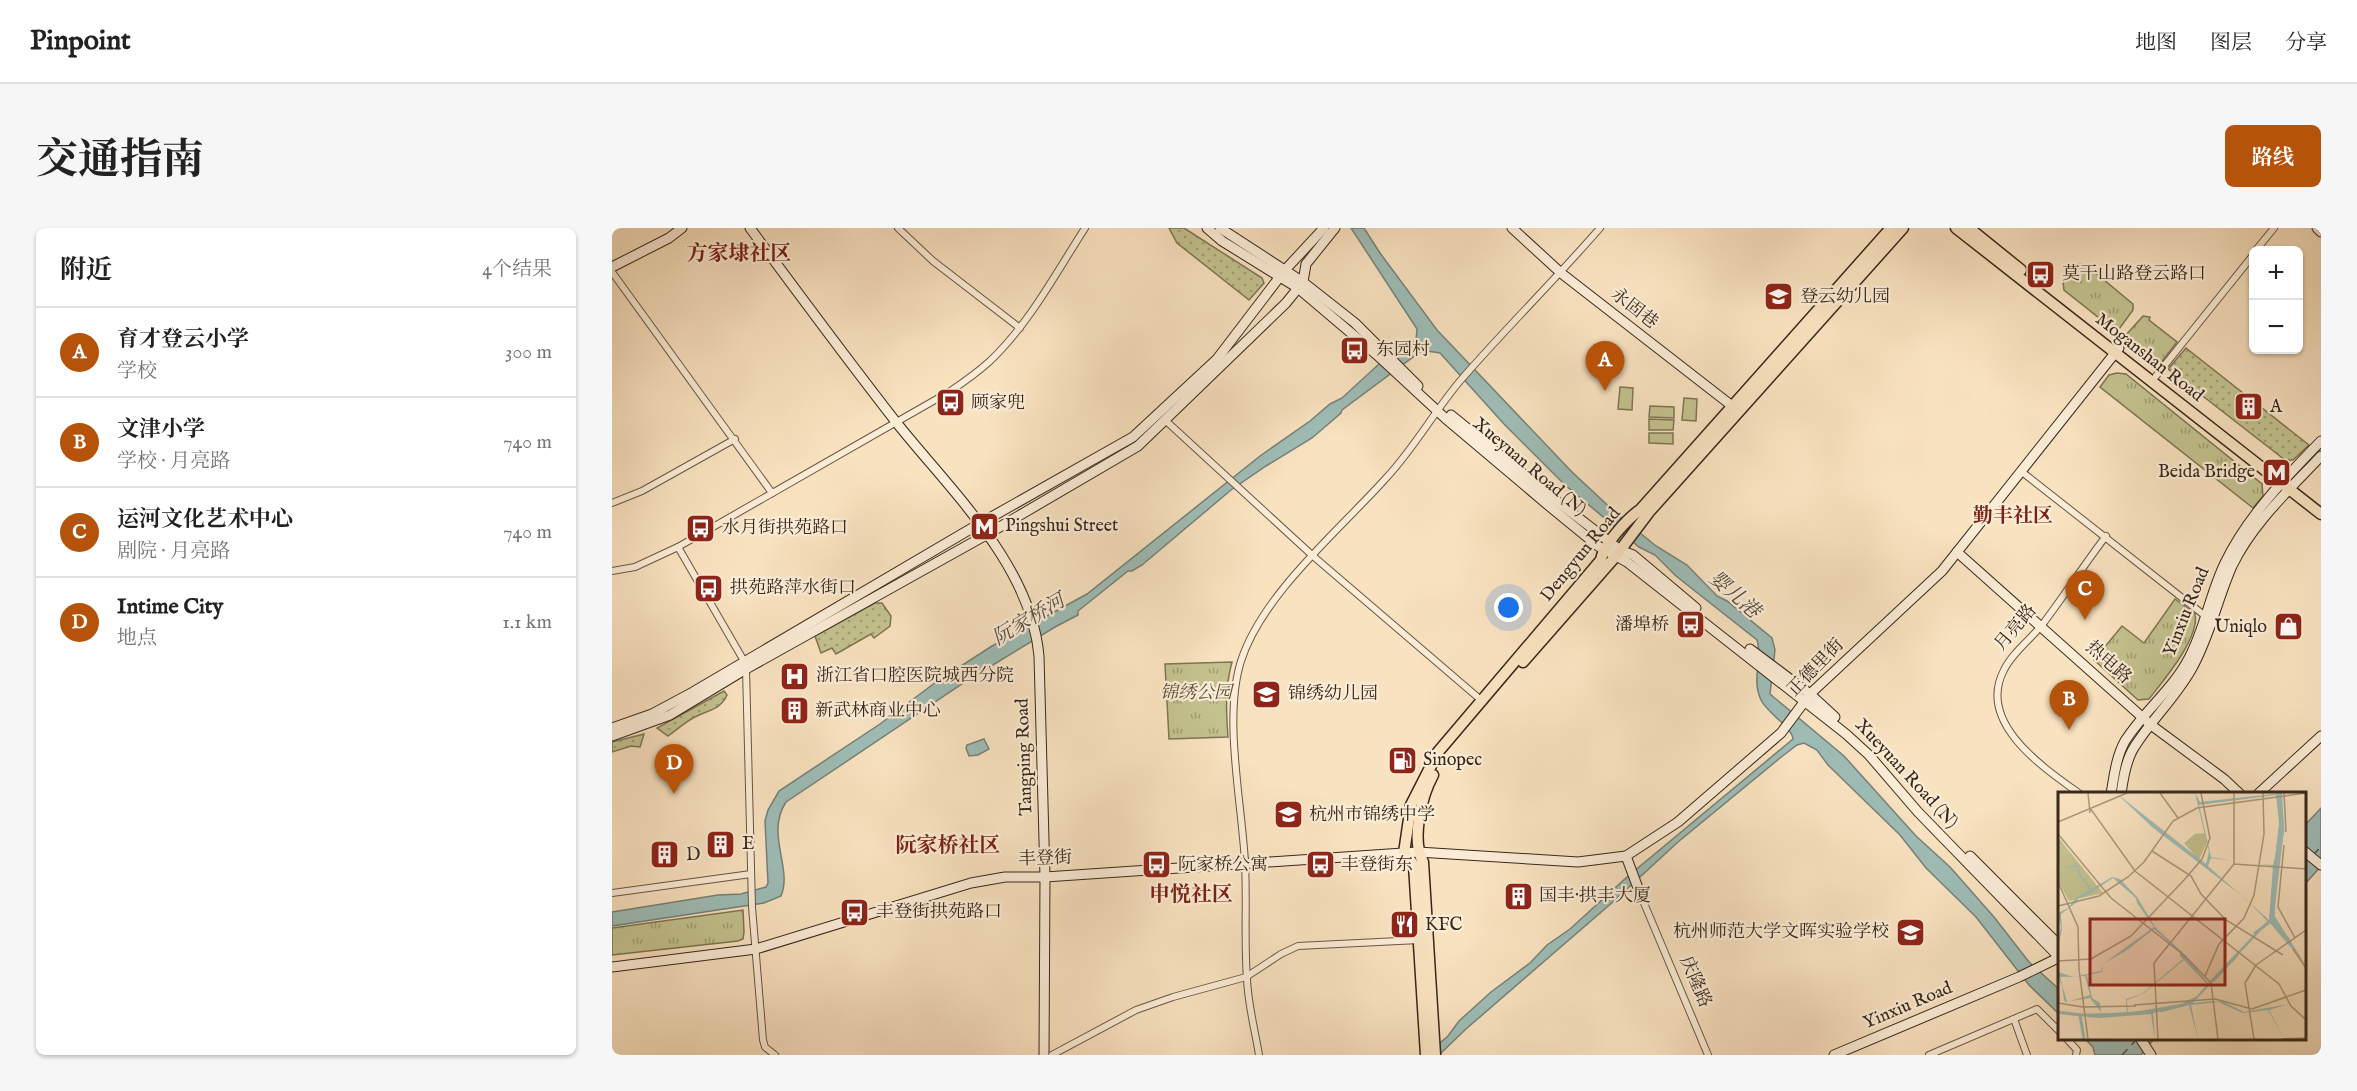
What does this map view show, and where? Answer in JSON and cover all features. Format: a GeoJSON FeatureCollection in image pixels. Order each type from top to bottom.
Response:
{"type":"FeatureCollection","features":[{"type":"Feature","properties":{"kind":"main road"},"geometry":{"type":"LineString","coordinates":[[612,267],[669,238],[682,228]]}},
{"type":"Feature","properties":{"kind":"main road","name":"Tangping Road"},"geometry":{"type":"LineString","coordinates":[[750,228],[895,421],[979,524],[1009,567],[1030,616],[1038,640],[1045,877],[1044,1055]]}},
{"type":"Feature","properties":{"kind":"main road","name":"Xueyuan Road (N)"},"geometry":{"type":"LineString","coordinates":[[1206,228],[1222,241],[1283,273]]}},
{"type":"Feature","properties":{"kind":"main road","name":"Xueyuan Road (N)"},"geometry":{"type":"LineString","coordinates":[[1220,228],[1300,285],[1439,409],[1627,562],[1774,671],[1869,755],[1918,812],[2058,956]]}},
{"type":"Feature","properties":{"kind":"main road"},"geometry":{"type":"LineString","coordinates":[[612,736],[670,715],[745,665],[979,524],[1134,437],[1217,359],[1283,273],[1324,228]]}},
{"type":"Feature","properties":{"kind":"main road"},"geometry":{"type":"LineString","coordinates":[[612,728],[652,714],[745,665],[986,535],[1138,446],[1286,303],[1300,285],[1306,264],[1335,228]]}},
{"type":"Feature","properties":{"kind":"main road","name":"永固巷"},"geometry":{"type":"LineString","coordinates":[[1512,228],[1561,273],[1735,409]]}},
{"type":"Feature","properties":{"kind":"main road","name":"Dengyun Road"},"geometry":{"type":"LineString","coordinates":[[1430,1052],[1423,862],[1418,852],[1419,817],[1424,795],[1447,748],[1618,554],[1643,519],[1735,409],[1891,228]]}},
{"type":"Feature","properties":{"kind":"main road","name":"Dengyun Road"},"geometry":{"type":"LineString","coordinates":[[1430,1052],[1414,865],[1404,853],[1410,805],[1426,772],[1438,752],[1601,560],[1620,529],[1903,228]]}},
{"type":"Feature","properties":{"kind":"main road","name":"Moganshan Road"},"geometry":{"type":"LineString","coordinates":[[1956,228],[2118,350],[2288,483],[2321,505]]}},
{"type":"Feature","properties":{"kind":"main road","name":"Moganshan Road"},"geometry":{"type":"LineString","coordinates":[[1969,228],[2118,350],[2156,375],[2288,483],[2321,514]]}},
{"type":"Feature","properties":{"kind":"main road"},"geometry":{"type":"LineString","coordinates":[[2317,228],[2321,232]]}},
{"type":"Feature","properties":{"kind":"main road","name":"正德里街"},"geometry":{"type":"LineString","coordinates":[[1418,852],[1578,862],[1626,856],[1678,822],[1781,733],[1806,699],[1942,571],[2118,350]]}},
{"type":"Feature","properties":{"kind":"main road"},"geometry":{"type":"LineString","coordinates":[[2288,483],[2321,441]]}},
{"type":"Feature","properties":{"kind":"main road"},"geometry":{"type":"LineString","coordinates":[[2288,483],[2321,456]]}},
{"type":"Feature","properties":{"kind":"main road","name":"Yinxiu Road"},"geometry":{"type":"LineString","coordinates":[[2121,792],[2123,778],[2133,748],[2147,721],[2189,659],[2199,636],[2204,615],[2233,547],[2288,483]]}},
{"type":"Feature","properties":{"kind":"main road","name":"Yinxiu Road"},"geometry":{"type":"LineString","coordinates":[[2111,792],[2115,769],[2125,742],[2179,690],[2207,639],[2232,568],[2245,542],[2288,483]]}},
{"type":"Feature","properties":{"kind":"main road","name":"热电路"},"geometry":{"type":"LineString","coordinates":[[1958,552],[2147,721],[2238,792]]}},
{"type":"Feature","properties":{"kind":"main road","name":"Xueyuan Road (N)"},"geometry":{"type":"LineString","coordinates":[[1806,699],[1868,747],[1921,808],[2058,943]]}},
{"type":"Feature","properties":{"kind":"main road"},"geometry":{"type":"LineString","coordinates":[[2260,792],[2321,736]]}},
{"type":"Feature","properties":{"kind":"main road","name":"丰登街"},"geometry":{"type":"LineString","coordinates":[[612,966],[756,949],[971,883],[1005,877],[1045,877],[1418,852]]}},
{"type":"Feature","properties":{"kind":"main road"},"geometry":{"type":"LineString","coordinates":[[2306,853],[2321,865]]}},
{"type":"Feature","properties":{"kind":"main road","name":"庆隆路"},"geometry":{"type":"LineString","coordinates":[[1626,856],[1641,896]]}},
{"type":"Feature","properties":{"kind":"main road","name":"Yinxiu Road"},"geometry":{"type":"LineString","coordinates":[[1834,1055],[2058,959]]}},
{"type":"Feature","properties":{"kind":"main road"},"geometry":{"type":"LineString","coordinates":[[2141,1040],[2151,1055]]}},
{"type":"Feature","properties":{"kind":"main road"},"geometry":{"type":"LineString","coordinates":[[2148,1040],[2157,1055]]}},
{"type":"Feature","properties":{"kind":"street"},"geometry":{"type":"LineString","coordinates":[[898,228],[933,261],[1020,328]]}},
{"type":"Feature","properties":{"kind":"street"},"geometry":{"type":"LineString","coordinates":[[612,571],[635,567],[678,547],[895,421],[950,392],[992,359],[1020,328],[1085,228]]}},
{"type":"Feature","properties":{"kind":"street"},"geometry":{"type":"LineString","coordinates":[[1259,1055],[1246,977],[1245,864],[1234,726],[1234,693],[1241,663],[1264,615],[1313,556],[1389,476],[1460,381],[1600,228]]}},
{"type":"Feature","properties":{"kind":"street"},"geometry":{"type":"LineString","coordinates":[[2259,246],[2274,228]]}},
{"type":"Feature","properties":{"kind":"street"},"geometry":{"type":"LineString","coordinates":[[2156,375],[2249,259]]}},
{"type":"Feature","properties":{"kind":"street"},"geometry":{"type":"LineString","coordinates":[[612,272],[772,493]]}},
{"type":"Feature","properties":{"kind":"street"},"geometry":{"type":"LineString","coordinates":[[1165,420],[1313,556],[1481,700]]}},
{"type":"Feature","properties":{"kind":"street"},"geometry":{"type":"LineString","coordinates":[[612,503],[642,490],[735,439]]}},
{"type":"Feature","properties":{"kind":"street"},"geometry":{"type":"LineString","coordinates":[[2022,472],[2204,615]]}},
{"type":"Feature","properties":{"kind":"street","name":"月亮路"},"geometry":{"type":"LineString","coordinates":[[2077,792],[2032,756],[2009,733],[2002,720],[1997,691],[2003,671],[2042,625],[2106,536]]}},
{"type":"Feature","properties":{"kind":"street"},"geometry":{"type":"LineString","coordinates":[[678,547],[745,665],[752,907],[763,1040],[765,1047],[775,1055]]}},
{"type":"Feature","properties":{"kind":"street"},"geometry":{"type":"LineString","coordinates":[[612,893],[751,874]]}},
{"type":"Feature","properties":{"kind":"street","name":"庆隆路"},"geometry":{"type":"LineString","coordinates":[[1641,896],[1708,1055]]}},
{"type":"Feature","properties":{"kind":"street"},"geometry":{"type":"LineString","coordinates":[[1052,1055],[1137,1010],[1173,997],[1246,977],[1281,954],[1298,946],[1420,940]]}},
{"type":"Feature","properties":{"kind":"street"},"geometry":{"type":"LineString","coordinates":[[1929,1055],[2037,1009],[2058,1030]]}},
{"type":"Feature","properties":{"kind":"street"},"geometry":{"type":"LineString","coordinates":[[2014,1019],[2027,1055]]}},
{"type":"Feature","properties":{"kind":"street"},"geometry":{"type":"LineString","coordinates":[[2068,1040],[2077,1050],[2076,1055]]}},
{"type":"Feature","properties":{"kind":"green space"},"geometry":{"type":"Polygon","coordinates":[[[1169,228],[1184,228],[1262,278],[1264,283],[1249,300],[1177,243],[1169,228]]]}},
{"type":"Feature","properties":{"kind":"green space"},"geometry":{"type":"Polygon","coordinates":[[[2078,264],[2086,265],[2133,304],[2133,310],[2119,329],[2113,329],[2064,290],[2063,282],[2078,264]]]}},
{"type":"Feature","properties":{"kind":"green space"},"geometry":{"type":"Polygon","coordinates":[[[2143,316],[2150,317],[2149,320],[2177,342],[2161,363],[2126,335],[2143,316]]]}},
{"type":"Feature","properties":{"kind":"green space"},"geometry":{"type":"Polygon","coordinates":[[[2186,348],[2309,445],[2293,460],[2285,460],[2168,369],[2186,348]]]}},
{"type":"Feature","properties":{"kind":"green space"},"geometry":{"type":"Polygon","coordinates":[[[2126,374],[2262,484],[2263,496],[2253,508],[2100,387],[2109,375],[2126,374]]]}},
{"type":"Feature","properties":{"kind":"green space"},"geometry":{"type":"Polygon","coordinates":[[[1620,387],[1633,388],[1632,410],[1618,409],[1620,387]]]}},
{"type":"Feature","properties":{"kind":"green space"},"geometry":{"type":"Polygon","coordinates":[[[1684,398],[1697,399],[1696,421],[1682,420],[1684,398]]]}},
{"type":"Feature","properties":{"kind":"green space"},"geometry":{"type":"Polygon","coordinates":[[[1650,406],[1674,407],[1674,418],[1649,417],[1650,406]]]}},
{"type":"Feature","properties":{"kind":"green space"},"geometry":{"type":"Polygon","coordinates":[[[1649,419],[1674,420],[1673,430],[1649,430],[1649,419]]]}},
{"type":"Feature","properties":{"kind":"green space"},"geometry":{"type":"Polygon","coordinates":[[[1649,433],[1673,433],[1673,444],[1649,443],[1649,433]]]}},
{"type":"Feature","properties":{"kind":"green space"},"geometry":{"type":"Polygon","coordinates":[[[2175,599],[2195,614],[2192,635],[2171,671],[2149,699],[2138,700],[2094,660],[2122,626],[2144,643],[2175,599]]]}},
{"type":"Feature","properties":{"kind":"green space"},"geometry":{"type":"Polygon","coordinates":[[[875,603],[882,603],[891,616],[890,626],[874,638],[871,634],[836,654],[832,648],[821,653],[815,636],[875,603]]]}},
{"type":"Feature","properties":{"kind":"green space","name":"锦绣公园"},"geometry":{"type":"Polygon","coordinates":[[[1232,662],[1227,699],[1228,737],[1169,739],[1165,664],[1232,662]]]}},
{"type":"Feature","properties":{"kind":"green space"},"geometry":{"type":"Polygon","coordinates":[[[724,691],[727,695],[718,706],[690,720],[668,736],[657,728],[724,691]]]}},
{"type":"Feature","properties":{"kind":"green space"},"geometry":{"type":"Polygon","coordinates":[[[644,734],[640,747],[631,746],[612,752],[612,742],[644,734]]]}},
{"type":"Feature","properties":{"kind":"green space"},"geometry":{"type":"Polygon","coordinates":[[[743,910],[743,939],[738,941],[612,955],[612,928],[743,910]]]}},
{"type":"Feature","properties":{"kind":"water"},"geometry":{"type":"Polygon","coordinates":[[[1351,228],[1364,228],[1437,330],[1572,472],[1618,515],[1656,546],[1687,565],[1717,596],[1727,601],[1772,638],[1775,650],[1770,694],[1844,756],[1916,836],[1950,867],[1994,917],[2029,962],[2058,988],[2058,1013],[2029,985],[1976,917],[1926,868],[1900,835],[1828,765],[1817,750],[1804,743],[1797,745],[1780,758],[1678,842],[1441,1053],[1426,1055],[1491,992],[1530,963],[1547,945],[1570,929],[1627,877],[1793,739],[1789,730],[1764,705],[1758,692],[1757,640],[1676,576],[1655,555],[1639,547],[1565,485],[1504,424],[1440,353],[1427,351],[1420,352],[1342,410],[1312,438],[1231,490],[1142,565],[1128,571],[1078,611],[1078,615],[962,684],[786,802],[780,814],[778,826],[784,874],[781,896],[764,903],[612,926],[612,912],[718,895],[741,894],[766,887],[768,883],[765,821],[768,810],[779,791],[992,646],[1087,594],[1260,456],[1330,404],[1342,398],[1391,353],[1416,340],[1417,329],[1351,228]]]}},
{"type":"Feature","properties":{"kind":"water"},"geometry":{"type":"Polygon","coordinates":[[[984,739],[989,749],[978,755],[969,756],[967,745],[984,739]]]}},
{"type":"Feature","properties":{"kind":"water"},"geometry":{"type":"Polygon","coordinates":[[[2321,808],[2321,866],[2306,883],[2306,824],[2321,808]]]}},
{"type":"Feature","properties":{"kind":"water"},"geometry":{"type":"Polygon","coordinates":[[[2086,1040],[2153,1040],[2141,1055],[2095,1055],[2093,1047],[2086,1040]]]}},
{"type":"Feature","properties":{"kind":"ferry route"},"geometry":{"type":"LineString","coordinates":[[2313,855],[2321,847]]}},
{"type":"Feature","properties":{"kind":"ferry route"},"geometry":{"type":"LineString","coordinates":[[2122,1055],[2136,1040]]}},
{"type":"Feature","properties":{"kind":"place","name":"莫干山路登云路口"},"geometry":{"type":"Point","coordinates":[2041,274]}},
{"type":"Feature","properties":{"kind":"place","name":"登云幼儿园"},"geometry":{"type":"Point","coordinates":[1779,297]}},
{"type":"Feature","properties":{"kind":"place","name":"东园村"},"geometry":{"type":"Point","coordinates":[1355,350]}},
{"type":"Feature","properties":{"kind":"place","name":"育才登云小学"},"geometry":{"type":"Point","coordinates":[1605,391]}},
{"type":"Feature","properties":{"kind":"place","name":"顾家兜"},"geometry":{"type":"Point","coordinates":[950,403]}},
{"type":"Feature","properties":{"kind":"place","name":"A"},"geometry":{"type":"Point","coordinates":[2249,407]}},
{"type":"Feature","properties":{"kind":"place","name":"Beida Bridge"},"geometry":{"type":"Point","coordinates":[2276,472]}},
{"type":"Feature","properties":{"kind":"place","name":"Pingshui Street"},"geometry":{"type":"Point","coordinates":[984,526]}},
{"type":"Feature","properties":{"kind":"place","name":"水月街拱苑路口"},"geometry":{"type":"Point","coordinates":[701,528]}},
{"type":"Feature","properties":{"kind":"place","name":"拱苑路萍水街口"},"geometry":{"type":"Point","coordinates":[709,588]}},
{"type":"Feature","properties":{"kind":"place","name":"运河文化艺术中心"},"geometry":{"type":"Point","coordinates":[2085,620]}},
{"type":"Feature","properties":{"kind":"place","name":"潘埠桥"},"geometry":{"type":"Point","coordinates":[1690,625]}},
{"type":"Feature","properties":{"kind":"place","name":"Uniqlo"},"geometry":{"type":"Point","coordinates":[2288,627]}},
{"type":"Feature","properties":{"kind":"place","name":"浙江省口腔医院城西分院"},"geometry":{"type":"Point","coordinates":[795,676]}},
{"type":"Feature","properties":{"kind":"place","name":"锦绣幼儿园"},"geometry":{"type":"Point","coordinates":[1267,694]}},
{"type":"Feature","properties":{"kind":"place","name":"新武林商业中心"},"geometry":{"type":"Point","coordinates":[794,711]}},
{"type":"Feature","properties":{"kind":"place","name":"文津小学"},"geometry":{"type":"Point","coordinates":[2069,730]}},
{"type":"Feature","properties":{"kind":"place","name":"Sinopec"},"geometry":{"type":"Point","coordinates":[1402,760]}},
{"type":"Feature","properties":{"kind":"place","name":"Intime City"},"geometry":{"type":"Point","coordinates":[674,794]}},
{"type":"Feature","properties":{"kind":"place","name":"杭州市锦绣中学"},"geometry":{"type":"Point","coordinates":[1288,815]}},
{"type":"Feature","properties":{"kind":"place","name":"E"},"geometry":{"type":"Point","coordinates":[721,844]}},
{"type":"Feature","properties":{"kind":"place","name":"D"},"geometry":{"type":"Point","coordinates":[665,855]}},
{"type":"Feature","properties":{"kind":"place","name":"阮家桥公寓"},"geometry":{"type":"Point","coordinates":[1157,865]}},
{"type":"Feature","properties":{"kind":"place","name":"丰登街东"},"geometry":{"type":"Point","coordinates":[1320,865]}},
{"type":"Feature","properties":{"kind":"place","name":"国丰·拱丰大厦"},"geometry":{"type":"Point","coordinates":[1518,896]}},
{"type":"Feature","properties":{"kind":"place","name":"丰登街拱苑路口"},"geometry":{"type":"Point","coordinates":[855,912]}},
{"type":"Feature","properties":{"kind":"place","name":"KFC"},"geometry":{"type":"Point","coordinates":[1404,925]}},
{"type":"Feature","properties":{"kind":"place","name":"杭州师范大学文晖实验学校"},"geometry":{"type":"Point","coordinates":[1910,932]}},
{"type":"Feature","properties":{"kind":"district","name":"方家埭社区"},"geometry":{"type":"Point","coordinates":[739,254]}},
{"type":"Feature","properties":{"kind":"district","name":"勤丰社区"},"geometry":{"type":"Point","coordinates":[2013,516]}},
{"type":"Feature","properties":{"kind":"district","name":"阮家桥社区"},"geometry":{"type":"Point","coordinates":[948,846]}},
{"type":"Feature","properties":{"kind":"district","name":"申悦社区"},"geometry":{"type":"Point","coordinates":[1191,895]}},
{"type":"Feature","properties":{"kind":"water label","name":"婴儿港"},"geometry":{"type":"Point","coordinates":[1734,595]}},
{"type":"Feature","properties":{"kind":"water label","name":"阮家桥河"},"geometry":{"type":"Point","coordinates":[1029,620]}}]}
